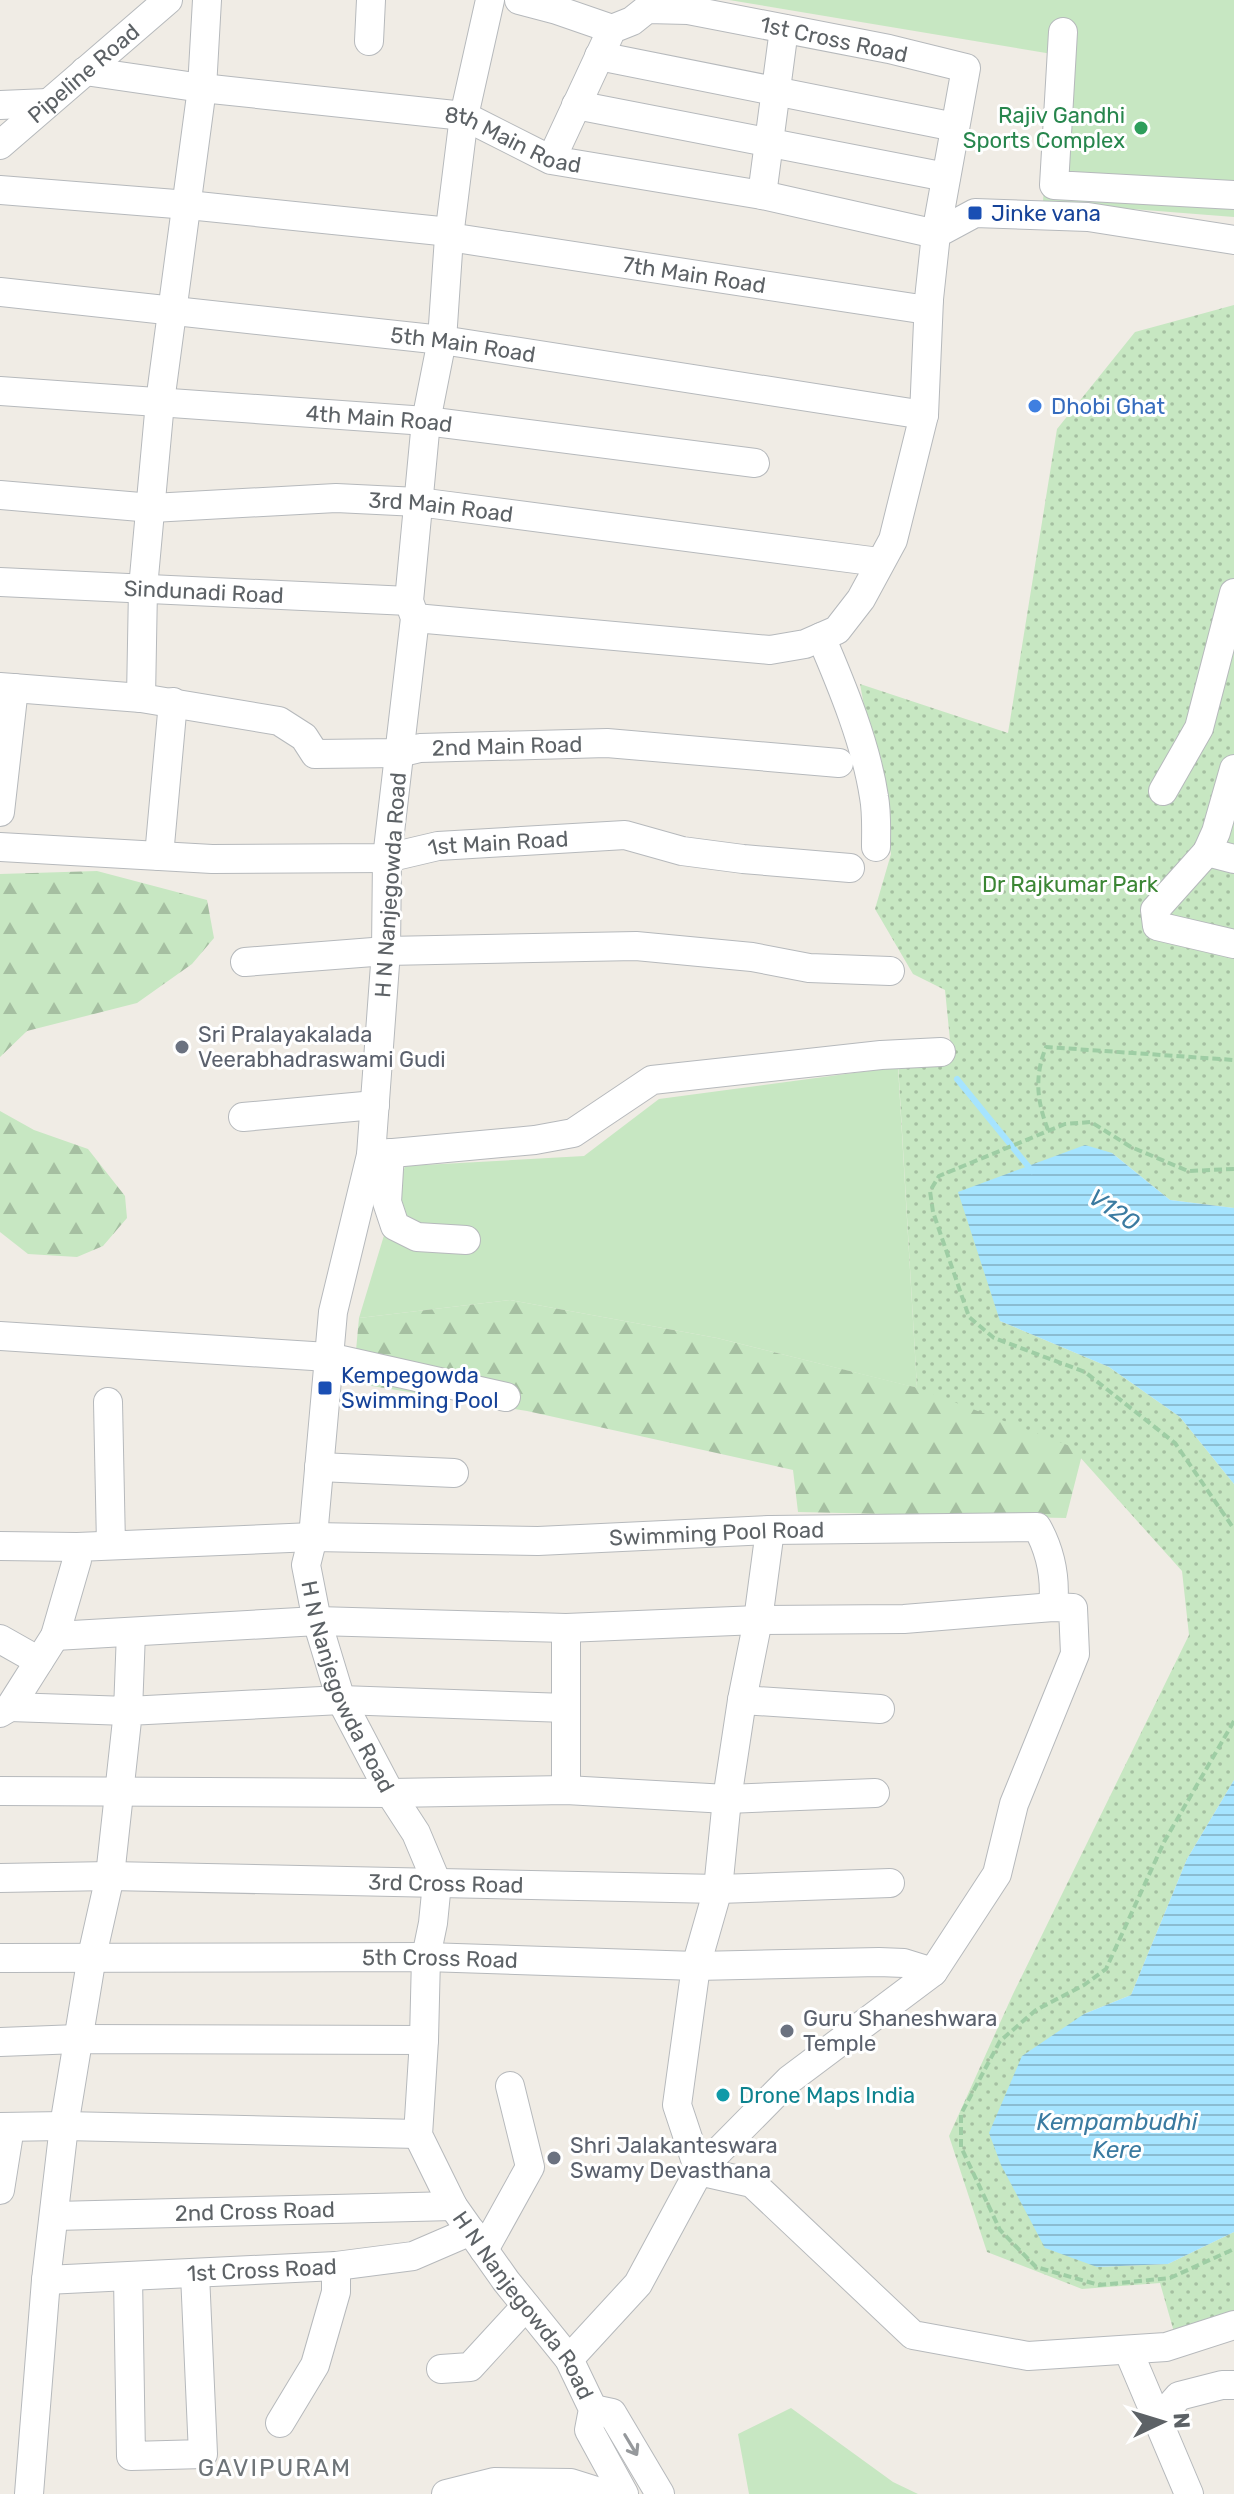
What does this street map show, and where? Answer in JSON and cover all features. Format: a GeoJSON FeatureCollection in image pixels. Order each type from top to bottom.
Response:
{"type":"FeatureCollection","features":[{"type":"Feature","properties":{"kind":"street","name":"Pipeline Road"},"geometry":{"type":"LineString","coordinates":[[0,145],[168,0]]}},
{"type":"Feature","properties":{"kind":"street"},"geometry":{"type":"LineString","coordinates":[[141,698],[143,588],[160,402],[202,88],[207,0]]}},
{"type":"Feature","properties":{"kind":"street"},"geometry":{"type":"LineString","coordinates":[[369,41],[371,0]]}},
{"type":"Feature","properties":{"kind":"street","name":"H N Nanjegowda Road"},"geometry":{"type":"LineString","coordinates":[[490,0],[464,116],[442,340],[426,421],[418,502],[412,609],[387,858],[386,951],[375,1105],[380,1154],[333,1312],[313,1537],[306,1565],[317,1621],[341,1700],[390,1793],[416,1833],[437,1883],[426,1957],[418,2134],[453,2206],[569,2359],[593,2409],[589,2430],[624,2494]]}},
{"type":"Feature","properties":{"kind":"street"},"geometry":{"type":"LineString","coordinates":[[519,0],[612,29],[551,160]]}},
{"type":"Feature","properties":{"kind":"street","name":"1st Cross Road"},"geometry":{"type":"LineString","coordinates":[[612,29],[632,21],[650,4],[966,68],[955,127]]}},
{"type":"Feature","properties":{"kind":"street"},"geometry":{"type":"LineString","coordinates":[[762,195],[784,29]]}},
{"type":"Feature","properties":{"kind":"street"},"geometry":{"type":"LineString","coordinates":[[1063,32],[1054,185],[1234,195]]}},
{"type":"Feature","properties":{"kind":"street"},"geometry":{"type":"LineString","coordinates":[[412,609],[770,650],[805,644],[837,630],[861,599],[893,540],[924,415],[929,299],[936,234],[955,127],[599,56]]}},
{"type":"Feature","properties":{"kind":"street","name":"8th Main Road"},"geometry":{"type":"LineString","coordinates":[[85,71],[202,88],[464,116],[551,160],[762,195],[936,234]]}},
{"type":"Feature","properties":{"kind":"street"},"geometry":{"type":"LineString","coordinates":[[0,105],[48,103]]}},
{"type":"Feature","properties":{"kind":"street"},"geometry":{"type":"LineString","coordinates":[[576,105],[946,177]]}},
{"type":"Feature","properties":{"kind":"street","name":"7th Main Road"},"geometry":{"type":"LineString","coordinates":[[0,190],[188,205],[450,235],[927,310],[929,299]]}},
{"type":"Feature","properties":{"kind":"street"},"geometry":{"type":"LineString","coordinates":[[936,234],[975,213],[1088,217],[1234,240]]}},
{"type":"Feature","properties":{"kind":"street","name":"5th Main Road"},"geometry":{"type":"LineString","coordinates":[[0,292],[442,340],[924,415]]}},
{"type":"Feature","properties":{"kind":"street","name":"4th Main Road"},"geometry":{"type":"LineString","coordinates":[[0,391],[426,421],[755,463]]}},
{"type":"Feature","properties":{"kind":"street","name":"3rd Main Road"},"geometry":{"type":"LineString","coordinates":[[0,495],[152,508],[336,498],[418,502],[879,562]]}},
{"type":"Feature","properties":{"kind":"street","name":"Sindunadi Road"},"geometry":{"type":"LineString","coordinates":[[0,582],[143,588],[412,609]]}},
{"type":"Feature","properties":{"kind":"street"},"geometry":{"type":"LineString","coordinates":[[1163,791],[1199,728],[1234,593]]}},
{"type":"Feature","properties":{"kind":"street"},"geometry":{"type":"LineString","coordinates":[[821,637],[838,675],[867,765],[875,798],[876,847]]}},
{"type":"Feature","properties":{"kind":"street"},"geometry":{"type":"LineString","coordinates":[[0,812],[7,687]]}},
{"type":"Feature","properties":{"kind":"street","name":"2nd Main Road"},"geometry":{"type":"LineString","coordinates":[[7,687],[141,698],[279,721],[304,737],[315,754],[607,743],[839,763]]}},
{"type":"Feature","properties":{"kind":"street"},"geometry":{"type":"LineString","coordinates":[[159,856],[173,702]]}},
{"type":"Feature","properties":{"kind":"street"},"geometry":{"type":"LineString","coordinates":[[1234,769],[1216,832],[1220,856],[1155,910],[1157,926],[1234,944]]}},
{"type":"Feature","properties":{"kind":"street","name":"1st Main Road"},"geometry":{"type":"LineString","coordinates":[[0,847],[212,859],[387,858],[438,846],[625,835],[682,851],[850,868]]}},
{"type":"Feature","properties":{"kind":"street"},"geometry":{"type":"LineString","coordinates":[[245,962],[386,951],[636,946],[752,957],[809,968],[890,971]]}},
{"type":"Feature","properties":{"kind":"street"},"geometry":{"type":"LineString","coordinates":[[466,1240],[417,1237],[395,1226],[387,1202],[380,1154],[535,1140],[573,1133],[652,1080],[881,1055],[941,1052]]}},
{"type":"Feature","properties":{"kind":"street"},"geometry":{"type":"LineString","coordinates":[[243,1117],[375,1105]]}},
{"type":"Feature","properties":{"kind":"street"},"geometry":{"type":"LineString","coordinates":[[0,1336],[328,1357],[506,1397]]}},
{"type":"Feature","properties":{"kind":"street"},"geometry":{"type":"LineString","coordinates":[[108,1402],[111,1545]]}},
{"type":"Feature","properties":{"kind":"street"},"geometry":{"type":"LineString","coordinates":[[319,1467],[454,1473]]}},
{"type":"Feature","properties":{"kind":"street","name":"Swimming Pool Road"},"geometry":{"type":"LineString","coordinates":[[0,1546],[77,1547],[313,1537],[538,1541],[770,1530],[1037,1527],[1050,1561],[1055,1587],[1053,1607]]}},
{"type":"Feature","properties":{"kind":"street"},"geometry":{"type":"LineString","coordinates":[[699,2171],[677,2105],[696,1966],[718,1889],[727,1799],[770,1530]]}},
{"type":"Feature","properties":{"kind":"street"},"geometry":{"type":"LineString","coordinates":[[5,1710],[55,1636],[77,1560],[77,1547]]}},
{"type":"Feature","properties":{"kind":"street"},"geometry":{"type":"LineString","coordinates":[[55,1636],[317,1621],[566,1628],[758,1620],[904,1619],[1073,1608],[1075,1654],[1014,1804],[997,1874],[933,1972],[789,2080],[699,2171],[638,2284],[569,2359]]}},
{"type":"Feature","properties":{"kind":"street"},"geometry":{"type":"LineString","coordinates":[[566,1628],[566,1790]]}},
{"type":"Feature","properties":{"kind":"street"},"geometry":{"type":"LineString","coordinates":[[29,2494],[46,2280],[64,2126],[92,1956],[110,1876],[128,1711],[131,1632]]}},
{"type":"Feature","properties":{"kind":"street"},"geometry":{"type":"LineString","coordinates":[[0,1639],[39,1661]]}},
{"type":"Feature","properties":{"kind":"street"},"geometry":{"type":"LineString","coordinates":[[5,1710],[128,1711],[341,1700],[566,1708]]}},
{"type":"Feature","properties":{"kind":"street"},"geometry":{"type":"LineString","coordinates":[[742,1700],[880,1709]]}},
{"type":"Feature","properties":{"kind":"street"},"geometry":{"type":"LineString","coordinates":[[0,1791],[390,1793],[566,1790],[727,1799],[875,1793]]}},
{"type":"Feature","properties":{"kind":"street","name":"3rd Cross Road"},"geometry":{"type":"LineString","coordinates":[[0,1878],[110,1876],[718,1889],[890,1883]]}},
{"type":"Feature","properties":{"kind":"street","name":"5th Cross Road"},"geometry":{"type":"LineString","coordinates":[[0,1958],[426,1957],[696,1966],[879,1962],[904,1963],[933,1972]]}},
{"type":"Feature","properties":{"kind":"street"},"geometry":{"type":"LineString","coordinates":[[0,2042],[78,2039],[424,2040]]}},
{"type":"Feature","properties":{"kind":"street"},"geometry":{"type":"LineString","coordinates":[[477,2240],[530,2167],[510,2086]]}},
{"type":"Feature","properties":{"kind":"street"},"geometry":{"type":"LineString","coordinates":[[0,2190],[5,2127],[418,2134]]}},
{"type":"Feature","properties":{"kind":"street"},"geometry":{"type":"LineString","coordinates":[[699,2171],[752,2183],[913,2335],[1028,2356],[1166,2347],[1234,2325]]}},
{"type":"Feature","properties":{"kind":"street","name":"2nd Cross Road"},"geometry":{"type":"LineString","coordinates":[[55,2216],[453,2206]]}},
{"type":"Feature","properties":{"kind":"street","name":"1st Cross Road"},"geometry":{"type":"LineString","coordinates":[[46,2280],[336,2266],[413,2256],[477,2240]]}},
{"type":"Feature","properties":{"kind":"street"},"geometry":{"type":"LineString","coordinates":[[280,2423],[315,2365],[336,2292],[336,2266]]}},
{"type":"Feature","properties":{"kind":"street"},"geometry":{"type":"LineString","coordinates":[[128,2277],[131,2456],[203,2454],[195,2274]]}},
{"type":"Feature","properties":{"kind":"street"},"geometry":{"type":"LineString","coordinates":[[441,2369],[470,2367],[526,2306]]}},
{"type":"Feature","properties":{"kind":"street"},"geometry":{"type":"LineString","coordinates":[[1128,2350],[1189,2494]]}},
{"type":"Feature","properties":{"kind":"street"},"geometry":{"type":"LineString","coordinates":[[1157,2421],[1179,2396],[1234,2385]]}},
{"type":"Feature","properties":{"kind":"street"},"geometry":{"type":"LineString","coordinates":[[593,2409],[612,2413],[660,2494]]}},
{"type":"Feature","properties":{"kind":"street"},"geometry":{"type":"LineString","coordinates":[[446,2494],[494,2482],[571,2483],[606,2494]]}},
{"type":"Feature","properties":{"kind":"path"},"geometry":{"type":"LineString","coordinates":[[1048,1130],[1039,1107],[1037,1085],[1039,1064],[1046,1047],[1234,1060]]}},
{"type":"Feature","properties":{"kind":"path"},"geometry":{"type":"LineString","coordinates":[[1234,1169],[1188,1171],[1131,1147],[1091,1122],[1065,1124],[1048,1130],[939,1176],[930,1191],[933,1212],[969,1317],[994,1338],[1085,1372],[1164,1434],[1175,1443],[1234,1529]]}},
{"type":"Feature","properties":{"kind":"path"},"geometry":{"type":"LineString","coordinates":[[1234,1721],[1164,1842],[1106,1969],[1084,1985],[1036,2010],[1000,2041],[961,2114],[961,2147],[1000,2230],[1036,2267],[1099,2285],[1170,2278],[1234,2249]]}},
{"type":"Feature","properties":{"kind":"green space","name":"Rajiv Gandhi Sports Complex"},"geometry":{"type":"Polygon","coordinates":[[[729,0],[1234,0],[1234,217],[1043,202],[1052,54],[729,0]]]}},
{"type":"Feature","properties":{"kind":"green space","name":"Dr Rajkumar Park"},"geometry":{"type":"Polygon","coordinates":[[[1234,305],[1234,1208],[1170,1200],[1112,1153],[1000,1321],[1109,1367],[1180,1417],[1234,1484],[1234,1780],[1187,1859],[1131,1995],[1084,2014],[1097,2267],[1168,2264],[1234,2232],[1234,2319],[1174,2332],[1160,2283],[1082,2289],[987,2252],[949,2136],[1013,1994],[1189,1635],[1182,1571],[1070,1446],[917,1388],[897,1045],[950,1040],[945,990],[913,974],[875,909],[891,854],[860,684],[1008,733],[1057,429],[1135,332],[1234,305]]]}},
{"type":"Feature","properties":{"kind":"green space"},"geometry":{"type":"Polygon","coordinates":[[[97,871],[207,900],[214,938],[192,964],[137,1003],[27,1031],[0,1057],[0,874],[97,871]]]}},
{"type":"Feature","properties":{"kind":"green space"},"geometry":{"type":"Polygon","coordinates":[[[898,1067],[917,1388],[717,1338],[510,1300],[359,1318],[405,1166],[584,1156],[659,1099],[898,1067]]]}},
{"type":"Feature","properties":{"kind":"green space"},"geometry":{"type":"Polygon","coordinates":[[[0,1111],[34,1130],[88,1149],[125,1196],[127,1218],[103,1246],[77,1257],[28,1254],[0,1232],[0,1111]]]}},
{"type":"Feature","properties":{"kind":"green space"},"geometry":{"type":"Polygon","coordinates":[[[510,1300],[717,1338],[1063,1424],[1084,1447],[1066,1518],[798,1512],[793,1470],[527,1411],[353,1383],[359,1318],[510,1300]]]}},
{"type":"Feature","properties":{"kind":"green space"},"geometry":{"type":"Polygon","coordinates":[[[791,2408],[893,2482],[918,2494],[749,2494],[738,2434],[791,2408]]]}},
{"type":"Feature","properties":{"kind":"water"},"geometry":{"type":"Polygon","coordinates":[[[1085,1145],[1112,1153],[1170,1200],[1234,1208],[1234,1484],[1180,1417],[1109,1367],[1000,1321],[958,1192],[1085,1145]]]}},
{"type":"Feature","properties":{"kind":"water","name":"Kempambudhi Kere"},"geometry":{"type":"Polygon","coordinates":[[[1234,1780],[1234,2232],[1168,2264],[1097,2267],[1045,2248],[1001,2165],[989,2133],[1022,2056],[1084,2014],[1131,1995],[1187,1859],[1234,1780]]]}},
{"type":"Feature","properties":{"kind":"waterway","name":"V120"},"geometry":{"type":"LineString","coordinates":[[957,1079],[1032,1171]]}},
{"type":"Feature","properties":{"kind":"place","name":"Rajiv Gandhi Sports Complex"},"geometry":{"type":"Point","coordinates":[1141,128]}},
{"type":"Feature","properties":{"kind":"place","name":"Jinke vana"},"geometry":{"type":"Point","coordinates":[975,213]}},
{"type":"Feature","properties":{"kind":"place","name":"Dhobi Ghat"},"geometry":{"type":"Point","coordinates":[1035,406]}},
{"type":"Feature","properties":{"kind":"place","name":"Sri Pralayakalada Veerabhadraswami Gudi"},"geometry":{"type":"Point","coordinates":[182,1047]}},
{"type":"Feature","properties":{"kind":"place","name":"Kempegowda Swimming Pool"},"geometry":{"type":"Point","coordinates":[325,1388]}},
{"type":"Feature","properties":{"kind":"place","name":"Guru Shaneshwara Temple"},"geometry":{"type":"Point","coordinates":[787,2031]}},
{"type":"Feature","properties":{"kind":"place","name":"Drone Maps India"},"geometry":{"type":"Point","coordinates":[723,2095]}},
{"type":"Feature","properties":{"kind":"place","name":"Shri Jalakanteswara Swamy Devasthana"},"geometry":{"type":"Point","coordinates":[554,2158]}},
{"type":"Feature","properties":{"kind":"district","name":"GAVIPURAM"},"geometry":{"type":"Point","coordinates":[275,2468]}}]}
